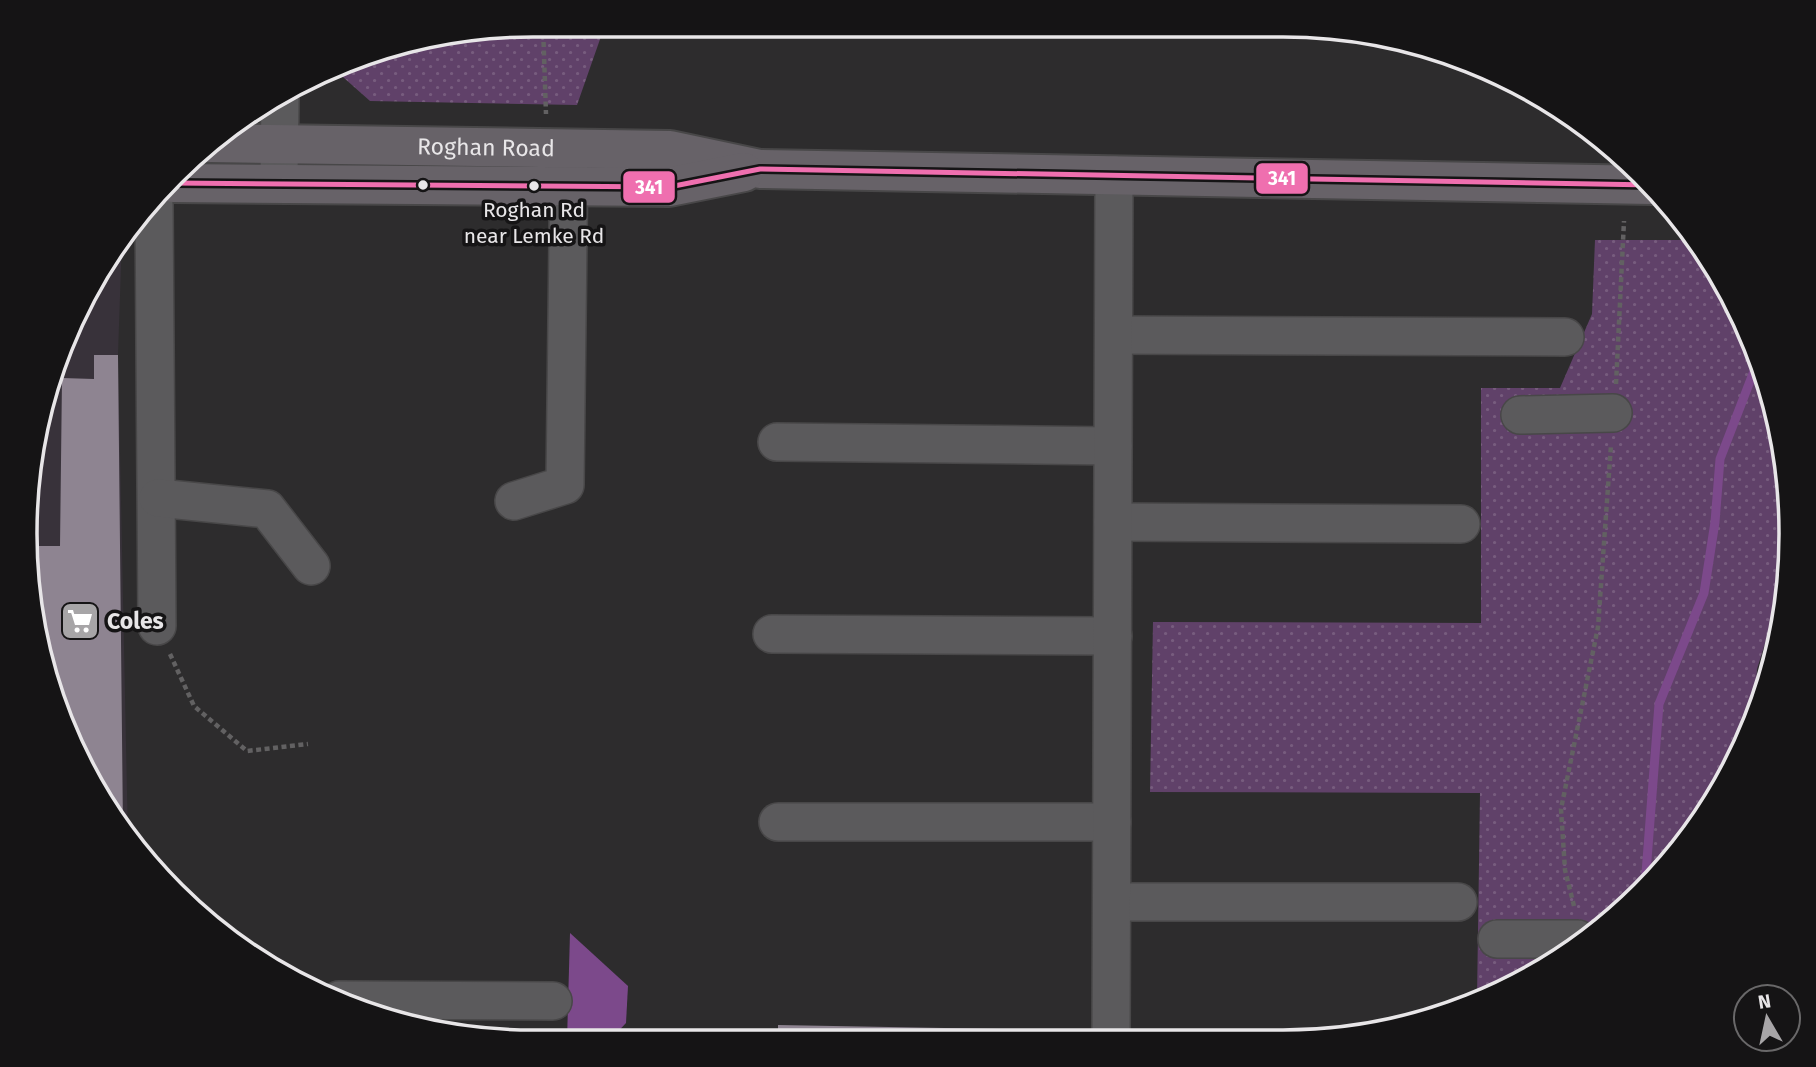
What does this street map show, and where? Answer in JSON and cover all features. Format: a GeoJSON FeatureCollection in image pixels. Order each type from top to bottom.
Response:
{"type":"FeatureCollection","features":[{"type":"Feature","properties":{"kind":"main road","name":"Roghan Road"},"geometry":{"type":"LineString","coordinates":[[226,143],[558,136],[670,150],[760,169],[1636,185]]}},
{"type":"Feature","properties":{"kind":"main road","name":"Roghan Road"},"geometry":{"type":"LineString","coordinates":[[181,183],[668,187],[760,169]]}},
{"type":"Feature","properties":{"kind":"street"},"geometry":{"type":"LineString","coordinates":[[279,184],[280,106]]}},
{"type":"Feature","properties":{"kind":"street"},"geometry":{"type":"LineString","coordinates":[[514,501],[565,485],[568,187],[558,136]]}},
{"type":"Feature","properties":{"kind":"street"},"geometry":{"type":"LineString","coordinates":[[1111,1030],[1114,175]]}},
{"type":"Feature","properties":{"kind":"street"},"geometry":{"type":"LineString","coordinates":[[154,213],[157,626]]}},
{"type":"Feature","properties":{"kind":"street"},"geometry":{"type":"LineString","coordinates":[[1114,335],[1565,337]]}},
{"type":"Feature","properties":{"kind":"street"},"geometry":{"type":"LineString","coordinates":[[1520,415],[1613,414]]}},
{"type":"Feature","properties":{"kind":"street"},"geometry":{"type":"LineString","coordinates":[[777,442],[1114,446]]}},
{"type":"Feature","properties":{"kind":"street"},"geometry":{"type":"LineString","coordinates":[[158,498],[267,509],[311,566]]}},
{"type":"Feature","properties":{"kind":"street"},"geometry":{"type":"LineString","coordinates":[[1113,522],[1461,524]]}},
{"type":"Feature","properties":{"kind":"street"},"geometry":{"type":"LineString","coordinates":[[772,634],[1113,636]]}},
{"type":"Feature","properties":{"kind":"street"},"geometry":{"type":"LineString","coordinates":[[778,822],[1112,822]]}},
{"type":"Feature","properties":{"kind":"street"},"geometry":{"type":"LineString","coordinates":[[1112,902],[1458,902]]}},
{"type":"Feature","properties":{"kind":"street"},"geometry":{"type":"LineString","coordinates":[[1497,939],[1569,939]]}},
{"type":"Feature","properties":{"kind":"street"},"geometry":{"type":"LineString","coordinates":[[364,1000],[553,1001]]}},
{"type":"Feature","properties":{"kind":"path"},"geometry":{"type":"LineString","coordinates":[[545,37],[558,136]]}},
{"type":"Feature","properties":{"kind":"path"},"geometry":{"type":"LineString","coordinates":[[1579,933],[1565,870],[1561,809],[1598,626],[1620,340],[1624,221]]}},
{"type":"Feature","properties":{"kind":"path"},"geometry":{"type":"LineString","coordinates":[[157,626],[194,706],[247,751],[308,744]]}},
{"type":"Feature","properties":{"kind":"shaded area"},"geometry":{"type":"Polygon","coordinates":[[[601,37],[577,105],[370,101],[341,76],[405,54],[469,41],[601,37]]]}},
{"type":"Feature","properties":{"kind":"shaded area"},"geometry":{"type":"Polygon","coordinates":[[[1595,240],[1683,240],[1713,285],[1753,374],[1770,437],[1779,534],[1771,625],[1757,669],[1753,693],[1741,724],[1713,782],[1677,836],[1634,885],[1585,928],[1531,964],[1477,990],[1480,793],[1150,792],[1153,622],[1481,623],[1481,388],[1560,388],[1592,314],[1595,240]]]}},
{"type":"Feature","properties":{"kind":"shaded area","name":"Coles"},"geometry":{"type":"Polygon","coordinates":[[[121,256],[118,355],[128,820],[88,753],[63,693],[46,630],[37,534],[46,437],[63,374],[88,314],[121,256]]]}},
{"type":"Feature","properties":{"kind":"shaded area"},"geometry":{"type":"Polygon","coordinates":[[[570,933],[628,986],[626,1023],[619,1030],[567,1030],[570,933]]]}},
{"type":"Feature","properties":{"kind":"building","name":"Coles"},"geometry":{"type":"Polygon","coordinates":[[[94,355],[118,355],[123,813],[88,753],[63,693],[46,630],[38,566],[37,546],[60,546],[62,378],[94,379],[94,355]]]}},
{"type":"Feature","properties":{"kind":"building"},"geometry":{"type":"Polygon","coordinates":[[[778,1025],[1000,1029],[1000,1030],[778,1030],[778,1025]]]}},
{"type":"Feature","properties":{"kind":"waterway"},"geometry":{"type":"LineString","coordinates":[[1646,872],[1659,704],[1704,593],[1715,522],[1720,459],[1753,374]]}},
{"type":"Feature","properties":{"kind":"transit line","name":"341"},"geometry":{"type":"LineString","coordinates":[[181,183],[669,187],[760,169],[1636,185]]}},
{"type":"Feature","properties":{"kind":"place","name":"Roghan Rd near Lemke Rd"},"geometry":{"type":"Point","coordinates":[534,186]}},
{"type":"Feature","properties":{"kind":"place","name":"Coles"},"geometry":{"type":"Point","coordinates":[80,621]}}]}
